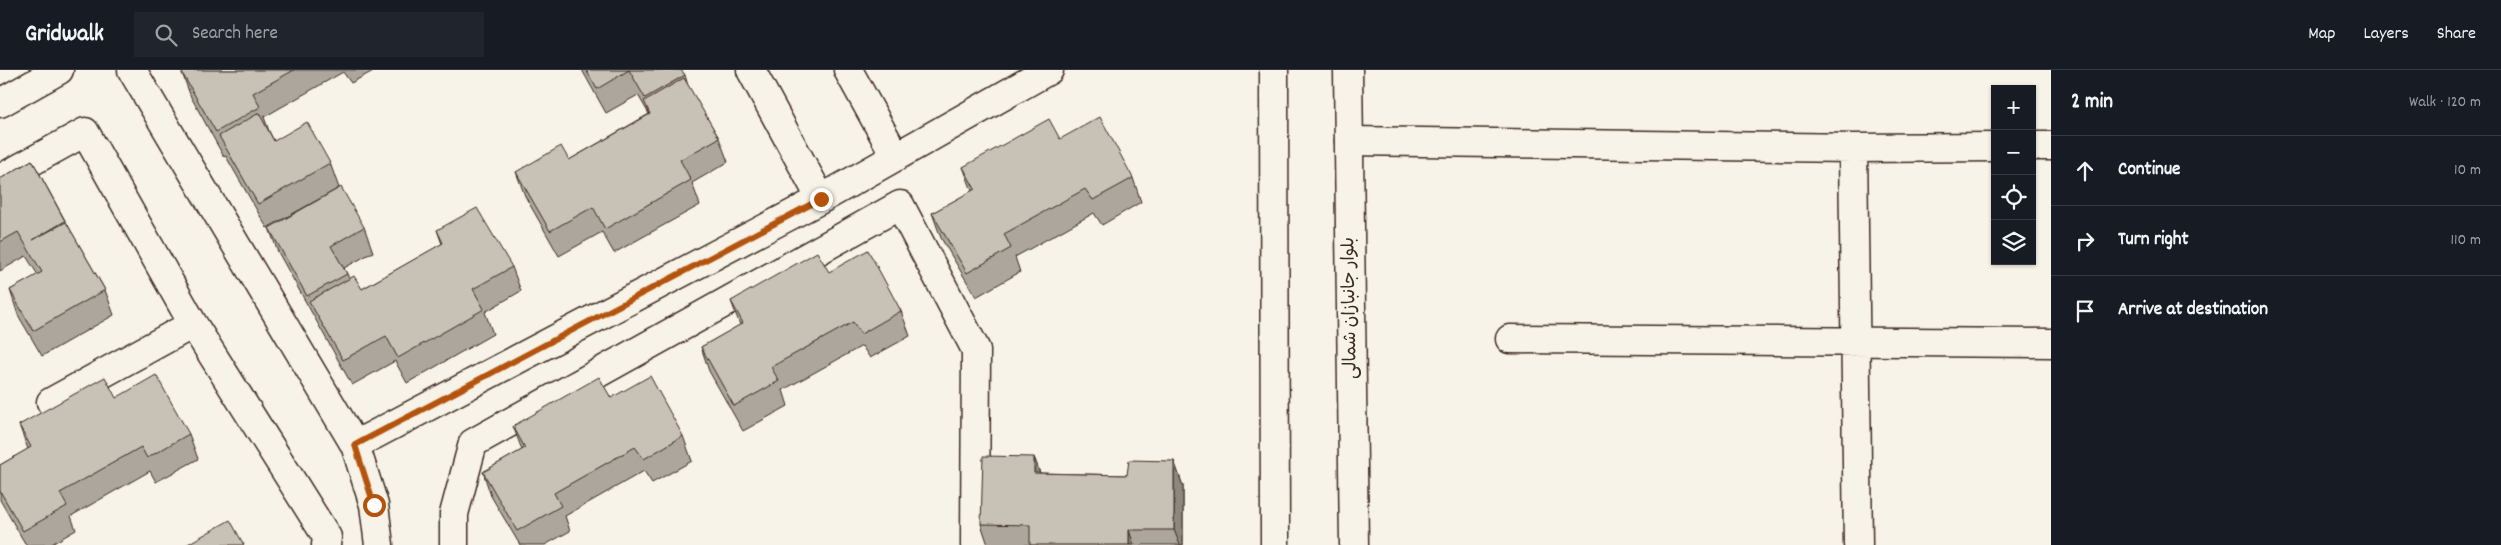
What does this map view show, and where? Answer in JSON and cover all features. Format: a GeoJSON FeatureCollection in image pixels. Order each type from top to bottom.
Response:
{"type":"FeatureCollection","features":[{"type":"Feature","properties":{"kind":"street"},"geometry":{"type":"LineString","coordinates":[[0,103],[59,70]]}},
{"type":"Feature","properties":{"kind":"street"},"geometry":{"type":"LineString","coordinates":[[132,70],[355,445],[374,505],[378,545]]}},
{"type":"Feature","properties":{"kind":"street"},"geometry":{"type":"LineString","coordinates":[[751,70],[821,199]]}},
{"type":"Feature","properties":{"kind":"street"},"geometry":{"type":"LineString","coordinates":[[848,70],[896,157]]}},
{"type":"Feature","properties":{"kind":"street"},"geometry":{"type":"LineString","coordinates":[[355,445],[821,199],[1049,70]]}},
{"type":"Feature","properties":{"kind":"street"},"geometry":{"type":"LineString","coordinates":[[1274,70],[1275,545]]}},
{"type":"Feature","properties":{"kind":"street","name":"بلوار جانبازان شمالی"},"geometry":{"type":"LineString","coordinates":[[1348,70],[1354,545]]}},
{"type":"Feature","properties":{"kind":"street"},"geometry":{"type":"LineString","coordinates":[[0,179],[85,132],[193,324],[327,537],[326,545]]}},
{"type":"Feature","properties":{"kind":"street"},"geometry":{"type":"LineString","coordinates":[[1349,141],[1853,148],[1991,147]]}},
{"type":"Feature","properties":{"kind":"street"},"geometry":{"type":"LineString","coordinates":[[2036,146],[2051,146]]}},
{"type":"Feature","properties":{"kind":"street"},"geometry":{"type":"LineString","coordinates":[[1853,148],[1858,545]]}},
{"type":"Feature","properties":{"kind":"street"},"geometry":{"type":"LineString","coordinates":[[454,545],[454,514],[473,443],[900,205],[976,350],[975,545]]}},
{"type":"Feature","properties":{"kind":"street"},"geometry":{"type":"LineString","coordinates":[[52,402],[193,324]]}},
{"type":"Feature","properties":{"kind":"street"},"geometry":{"type":"LineString","coordinates":[[1510,339],[1855,340],[2051,343]]}},
{"type":"Feature","properties":{"kind":"building"},"geometry":{"type":"Polygon","coordinates":[[[186,70],[294,70],[253,93],[260,107],[216,132],[182,73],[186,70]]]}},
{"type":"Feature","properties":{"kind":"building"},"geometry":{"type":"Polygon","coordinates":[[[586,70],[629,70],[597,89],[586,70]]]}},
{"type":"Feature","properties":{"kind":"building"},"geometry":{"type":"Polygon","coordinates":[[[629,70],[681,70],[685,75],[645,98],[629,70]]]}},
{"type":"Feature","properties":{"kind":"building"},"geometry":{"type":"Polygon","coordinates":[[[684,78],[719,138],[680,160],[691,180],[605,229],[593,207],[550,231],[516,172],[561,146],[569,160],[650,114],[644,101],[684,78]]]}},
{"type":"Feature","properties":{"kind":"building"},"geometry":{"type":"Polygon","coordinates":[[[259,113],[274,141],[307,122],[330,163],[258,204],[219,136],[259,113]]]}},
{"type":"Feature","properties":{"kind":"building"},"geometry":{"type":"Polygon","coordinates":[[[1100,117],[1133,178],[1093,200],[1085,189],[1004,234],[1011,248],[967,273],[932,213],[975,189],[963,167],[1049,119],[1060,139],[1100,117]]]}},
{"type":"Feature","properties":{"kind":"building"},"geometry":{"type":"Polygon","coordinates":[[[32,160],[65,221],[33,240],[66,222],[105,290],[33,331],[10,290],[42,272],[18,232],[0,242],[0,179],[32,160]]]}},
{"type":"Feature","properties":{"kind":"building"},"geometry":{"type":"Polygon","coordinates":[[[341,187],[364,227],[331,246],[347,274],[307,296],[269,228],[341,187]]]}},
{"type":"Feature","properties":{"kind":"building"},"geometry":{"type":"Polygon","coordinates":[[[477,208],[512,267],[473,289],[484,309],[398,358],[386,336],[343,360],[309,301],[354,276],[362,289],[443,243],[437,230],[477,208]]]}},
{"type":"Feature","properties":{"kind":"building"},"geometry":{"type":"Polygon","coordinates":[[[868,250],[901,311],[861,334],[853,322],[771,367],[779,381],[734,406],[701,347],[743,323],[731,301],[817,252],[829,272],[868,250]]]}},
{"type":"Feature","properties":{"kind":"building"},"geometry":{"type":"Polygon","coordinates":[[[156,375],[189,434],[147,458],[141,447],[60,493],[67,506],[23,531],[0,491],[0,465],[31,447],[19,425],[105,377],[116,398],[156,375]]]}},
{"type":"Feature","properties":{"kind":"building"},"geometry":{"type":"Polygon","coordinates":[[[650,376],[683,436],[644,459],[635,447],[554,493],[561,506],[517,531],[483,472],[525,448],[513,426],[599,377],[611,398],[650,376]]]}},
{"type":"Feature","properties":{"kind":"building"},"geometry":{"type":"Polygon","coordinates":[[[983,456],[1034,457],[1034,473],[1127,475],[1129,460],[1174,461],[1174,530],[1129,530],[1129,545],[1030,545],[1030,525],[981,524],[983,456]]]}},
{"type":"Feature","properties":{"kind":"building"},"geometry":{"type":"Polygon","coordinates":[[[230,520],[244,545],[186,545],[230,520]]]}},
{"type":"Feature","properties":{"kind":"route"},"geometry":{"type":"LineString","coordinates":[[374,505],[355,445],[821,199]]}}]}
